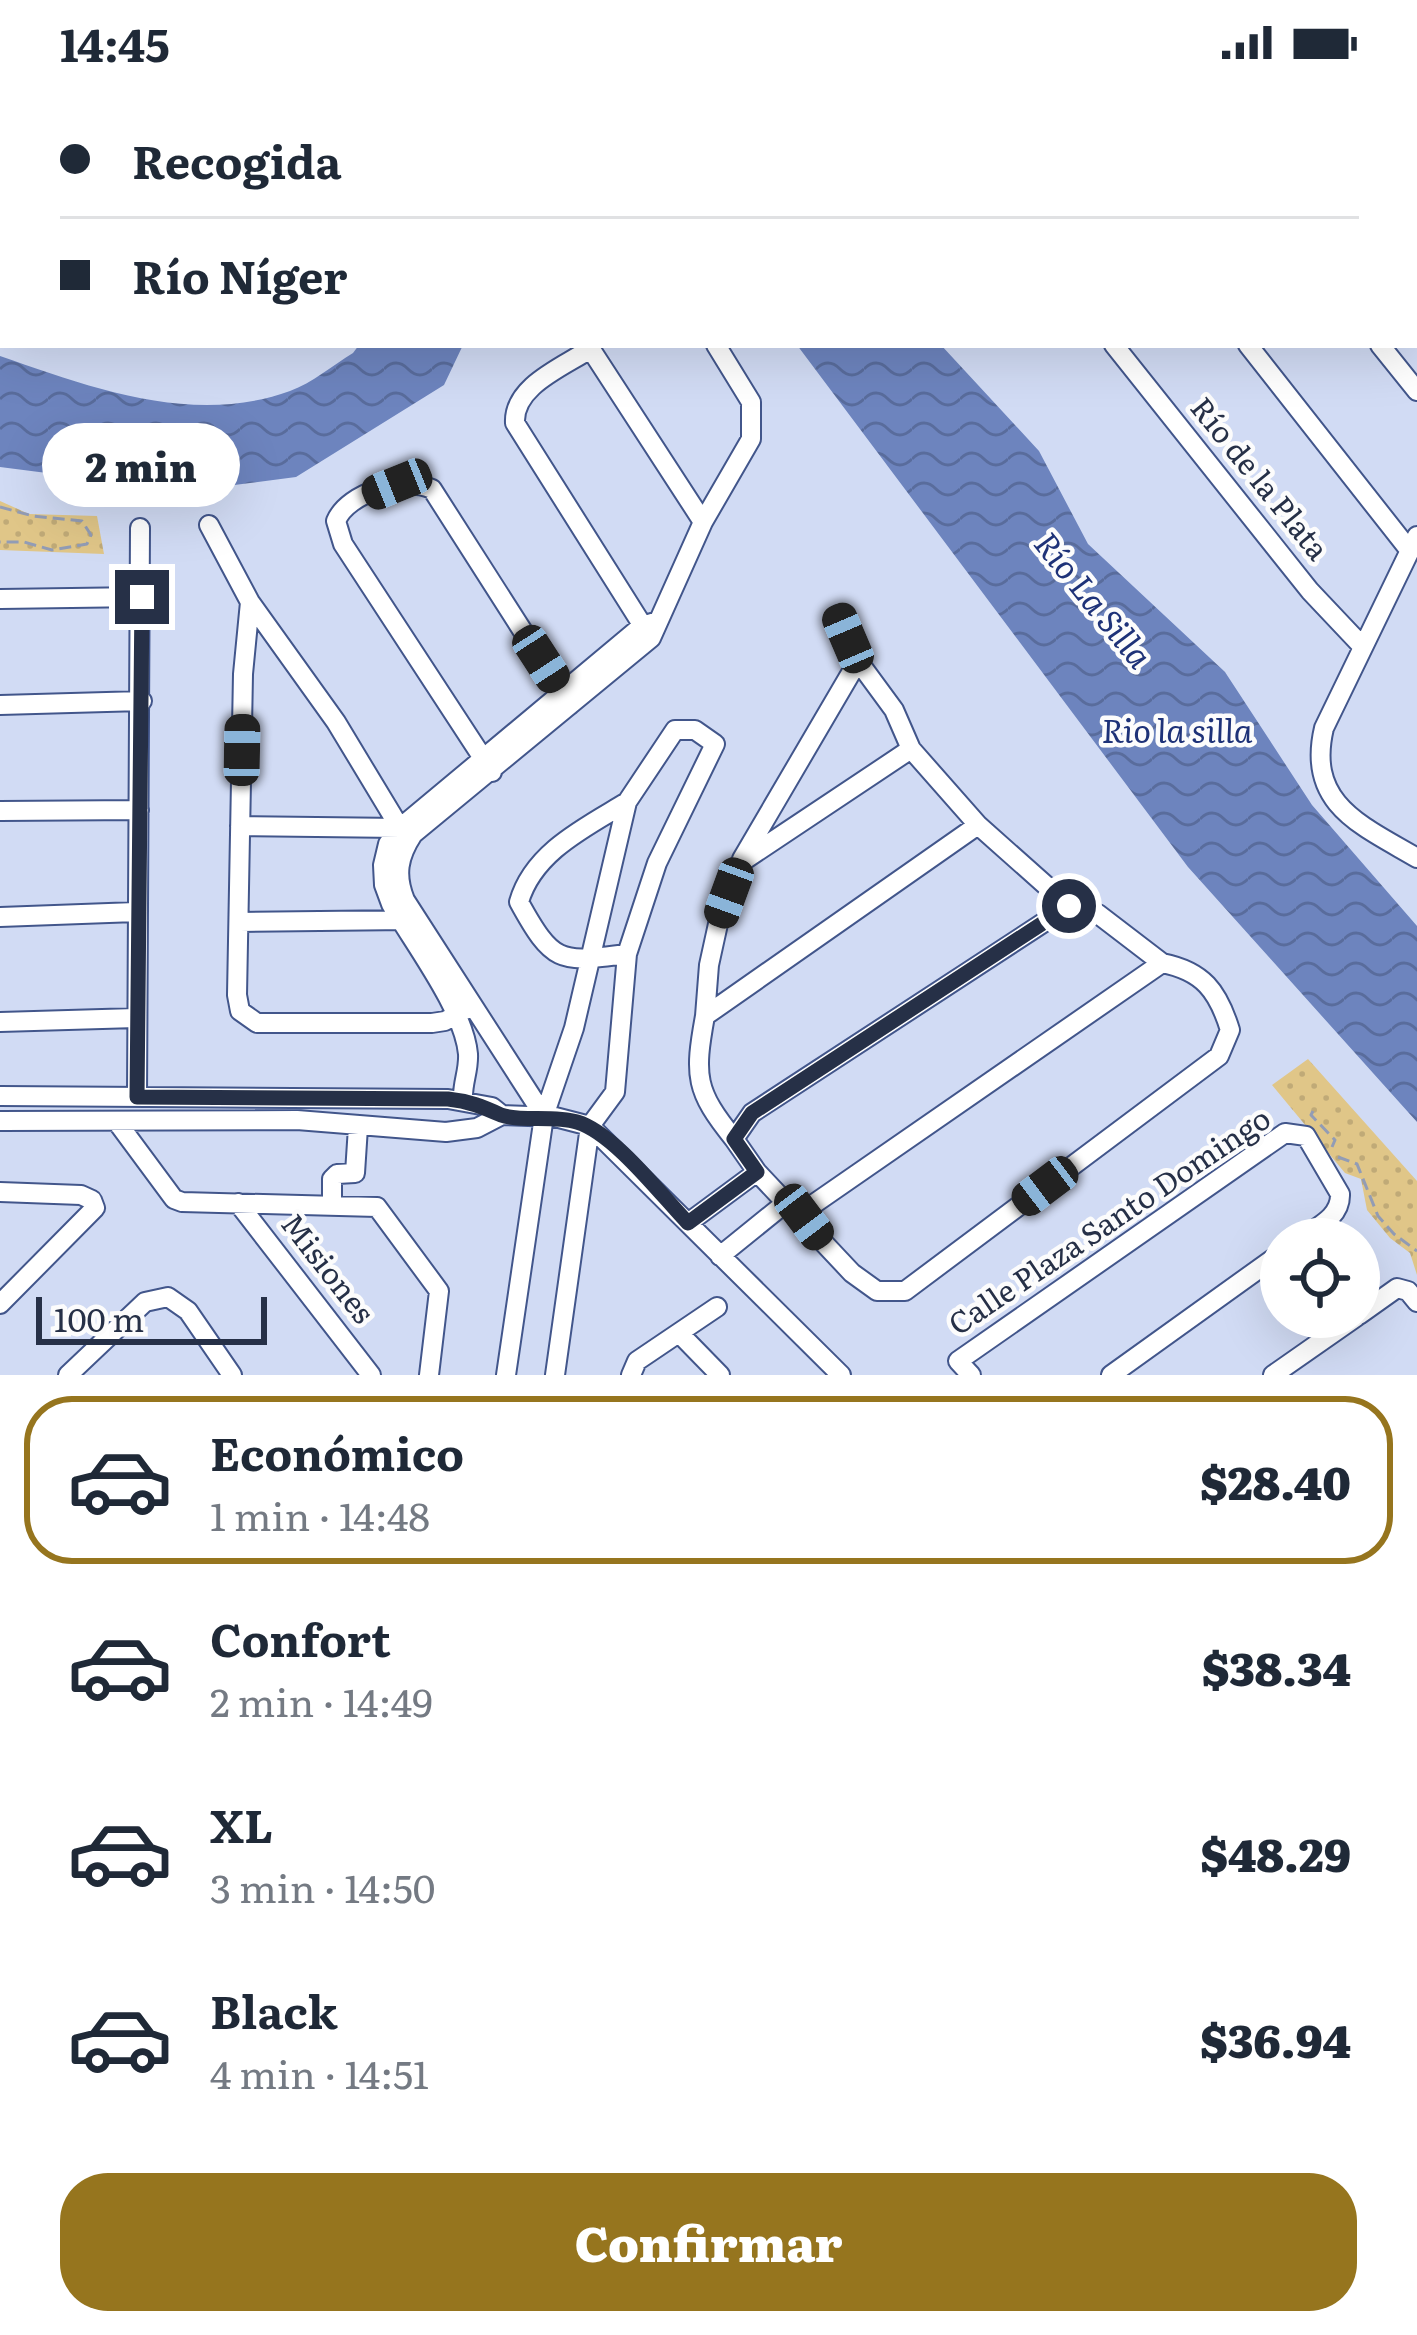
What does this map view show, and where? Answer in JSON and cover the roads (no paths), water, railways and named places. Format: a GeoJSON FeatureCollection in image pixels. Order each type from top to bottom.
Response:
{"type":"FeatureCollection","features":[{"type":"Feature","properties":{"kind":"street"},"geometry":{"type":"LineString","coordinates":[[588,348],[522,394],[514,407],[515,423],[650,629]]}},
{"type":"Feature","properties":{"kind":"street"},"geometry":{"type":"LineString","coordinates":[[590,348],[703,522]]}},
{"type":"Feature","properties":{"kind":"street"},"geometry":{"type":"LineString","coordinates":[[544,1116],[464,1011],[384,885],[383,866],[388,844],[650,629],[751,439],[752,402],[718,348]]}},
{"type":"Feature","properties":{"kind":"street","name":"Río de la Plata"},"geometry":{"type":"LineString","coordinates":[[1116,348],[1310,591],[1362,646]]}},
{"type":"Feature","properties":{"kind":"street"},"geometry":{"type":"LineString","coordinates":[[1250,348],[1413,543],[1318,751],[1323,784],[1336,804],[1364,828],[1417,858]]}},
{"type":"Feature","properties":{"kind":"street"},"geometry":{"type":"LineString","coordinates":[[1382,348],[1417,392]]}},
{"type":"Feature","properties":{"kind":"street"},"geometry":{"type":"LineString","coordinates":[[486,765],[338,536],[338,515],[347,504],[397,484],[433,489],[566,699]]}},
{"type":"Feature","properties":{"kind":"street"},"geometry":{"type":"LineString","coordinates":[[209,525],[250,602],[406,831]]}},
{"type":"Feature","properties":{"kind":"street"},"geometry":{"type":"LineString","coordinates":[[137,1097],[140,528]]}},
{"type":"Feature","properties":{"kind":"street"},"geometry":{"type":"LineString","coordinates":[[0,599],[142,597]]}},
{"type":"Feature","properties":{"kind":"street"},"geometry":{"type":"LineString","coordinates":[[250,602],[244,656],[238,1004],[250,1021],[432,1023],[464,1011]]}},
{"type":"Feature","properties":{"kind":"street"},"geometry":{"type":"LineString","coordinates":[[838,615],[858,661],[894,710],[911,749],[978,826],[1069,906],[1098,914],[1162,963],[1190,968],[1221,1001],[1230,1030],[1220,1056],[905,1291],[877,1291],[852,1273],[757,1172],[705,1104],[698,1073],[709,965],[740,863],[858,661]]}},
{"type":"Feature","properties":{"kind":"street"},"geometry":{"type":"LineString","coordinates":[[0,705],[142,701]]}},
{"type":"Feature","properties":{"kind":"street"},"geometry":{"type":"LineString","coordinates":[[506,1375],[544,1116],[574,1028],[627,802],[676,730],[695,730],[715,744],[657,863],[627,954],[616,1092],[590,1126],[555,1375]]}},
{"type":"Feature","properties":{"kind":"street"},"geometry":{"type":"LineString","coordinates":[[740,863],[911,749]]}},
{"type":"Feature","properties":{"kind":"street"},"geometry":{"type":"LineString","coordinates":[[627,802],[566,840],[525,881],[519,902],[534,928],[561,957],[574,962],[627,954]]}},
{"type":"Feature","properties":{"kind":"street"},"geometry":{"type":"LineString","coordinates":[[0,811],[139,810]]}},
{"type":"Feature","properties":{"kind":"street"},"geometry":{"type":"LineString","coordinates":[[240,826],[406,831]]}},
{"type":"Feature","properties":{"kind":"street"},"geometry":{"type":"LineString","coordinates":[[706,1016],[978,826]]}},
{"type":"Feature","properties":{"kind":"street"},"geometry":{"type":"LineString","coordinates":[[734,1139],[752,1113],[1069,906]]}},
{"type":"Feature","properties":{"kind":"street"},"geometry":{"type":"LineString","coordinates":[[0,916],[136,912]]}},
{"type":"Feature","properties":{"kind":"street"},"geometry":{"type":"LineString","coordinates":[[240,922],[409,920]]}},
{"type":"Feature","properties":{"kind":"street"},"geometry":{"type":"LineString","coordinates":[[804,1217],[808,1208],[1162,963]]}},
{"type":"Feature","properties":{"kind":"street"},"geometry":{"type":"LineString","coordinates":[[463,1100],[462,1082],[468,1070],[464,1011]]}},
{"type":"Feature","properties":{"kind":"street"},"geometry":{"type":"LineString","coordinates":[[0,1022],[136,1018]]}},
{"type":"Feature","properties":{"kind":"street"},"geometry":{"type":"LineString","coordinates":[[0,1096],[463,1100],[492,1107],[502,1115]]}},
{"type":"Feature","properties":{"kind":"street"},"geometry":{"type":"LineString","coordinates":[[0,1120],[297,1120],[463,1131],[502,1115],[544,1116],[590,1126],[841,1375]]}},
{"type":"Feature","properties":{"kind":"street"},"geometry":{"type":"LineString","coordinates":[[117,1122],[174,1199],[182,1202],[377,1207],[439,1291],[429,1375]]}},
{"type":"Feature","properties":{"kind":"street"},"geometry":{"type":"LineString","coordinates":[[332,1204],[332,1179],[355,1173],[358,1127]]}},
{"type":"Feature","properties":{"kind":"street","name":"Calle Plaza Santo Domingo"},"geometry":{"type":"LineString","coordinates":[[964,1368],[1285,1133],[1306,1136],[1340,1194],[1336,1213],[1329,1218]]}},
{"type":"Feature","properties":{"kind":"street"},"geometry":{"type":"LineString","coordinates":[[688,1223],[757,1172]]}},
{"type":"Feature","properties":{"kind":"street"},"geometry":{"type":"LineString","coordinates":[[0,1192],[81,1195],[92,1200],[95,1208],[0,1304]]}},
{"type":"Feature","properties":{"kind":"street"},"geometry":{"type":"LineString","coordinates":[[720,1256],[788,1202]]}},
{"type":"Feature","properties":{"kind":"street","name":"Misiones"},"geometry":{"type":"LineString","coordinates":[[238,1203],[373,1374]]}},
{"type":"Feature","properties":{"kind":"street"},"geometry":{"type":"LineString","coordinates":[[1112,1375],[1260,1267]]}},
{"type":"Feature","properties":{"kind":"street"},"geometry":{"type":"LineString","coordinates":[[1380,1299],[1396,1288],[1410,1295]]}},
{"type":"Feature","properties":{"kind":"street"},"geometry":{"type":"LineString","coordinates":[[68,1375],[145,1302],[168,1297],[188,1311],[230,1374]]}},
{"type":"Feature","properties":{"kind":"street"},"geometry":{"type":"LineString","coordinates":[[631,1375],[637,1361],[717,1307]]}},
{"type":"Feature","properties":{"kind":"street"},"geometry":{"type":"LineString","coordinates":[[679,1333],[720,1375]]}},
{"type":"Feature","properties":{"kind":"street"},"geometry":{"type":"LineString","coordinates":[[1273,1375],[1326,1338]]}},
{"type":"Feature","properties":{"kind":"water"},"geometry":{"type":"Polygon","coordinates":[[[357,348],[462,348],[444,385],[296,477],[187,491],[0,467],[0,356],[143,399],[217,405],[298,388],[357,348]]]}},
{"type":"Feature","properties":{"kind":"water","name":"Rio la silla"},"geometry":{"type":"Polygon","coordinates":[[[799,348],[944,348],[1039,451],[1088,544],[1225,672],[1312,805],[1417,926],[1417,1122],[1188,867],[799,348]]]}},
{"type":"Feature","properties":{"kind":"water label","name":"Río La Silla"},"geometry":{"type":"Point","coordinates":[1093,600]}}]}
